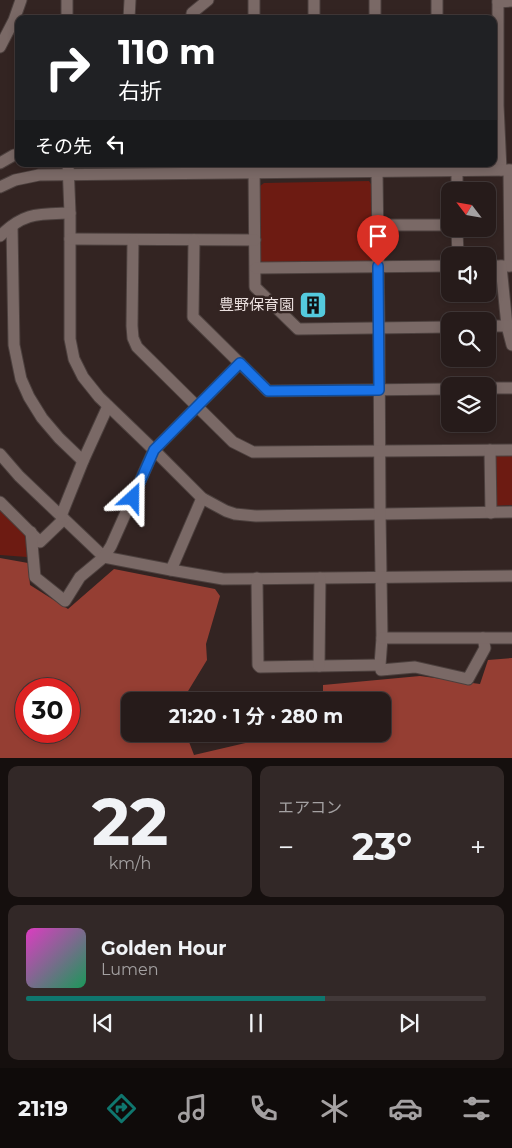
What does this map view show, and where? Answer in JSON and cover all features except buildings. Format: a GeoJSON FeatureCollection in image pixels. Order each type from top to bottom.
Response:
{"type":"FeatureCollection","features":[{"type":"Feature","properties":{"kind":"street"},"geometry":{"type":"LineString","coordinates":[[16,15],[21,0]]}},
{"type":"Feature","properties":{"kind":"street"},"geometry":{"type":"LineString","coordinates":[[67,0],[67,15]]}},
{"type":"Feature","properties":{"kind":"street"},"geometry":{"type":"LineString","coordinates":[[129,15],[130,0]]}},
{"type":"Feature","properties":{"kind":"street"},"geometry":{"type":"LineString","coordinates":[[192,15],[208,0]]}},
{"type":"Feature","properties":{"kind":"street"},"geometry":{"type":"LineString","coordinates":[[254,0],[254,15]]}},
{"type":"Feature","properties":{"kind":"street"},"geometry":{"type":"LineString","coordinates":[[314,0],[314,15]]}},
{"type":"Feature","properties":{"kind":"street"},"geometry":{"type":"LineString","coordinates":[[375,0],[375,15]]}},
{"type":"Feature","properties":{"kind":"street"},"geometry":{"type":"LineString","coordinates":[[437,0],[437,15]]}},
{"type":"Feature","properties":{"kind":"street"},"geometry":{"type":"LineString","coordinates":[[497,53],[498,1],[512,2]]}},
{"type":"Feature","properties":{"kind":"street"},"geometry":{"type":"LineString","coordinates":[[0,47],[15,17]]}},
{"type":"Feature","properties":{"kind":"street"},"geometry":{"type":"LineString","coordinates":[[497,111],[507,170],[507,326],[512,345]]}},
{"type":"Feature","properties":{"kind":"street"},"geometry":{"type":"LineString","coordinates":[[0,162],[15,155]]}},
{"type":"Feature","properties":{"kind":"street"},"geometry":{"type":"LineString","coordinates":[[254,168],[255,288],[298,329],[441,327]]}},
{"type":"Feature","properties":{"kind":"street"},"geometry":{"type":"LineString","coordinates":[[0,186],[37,169],[316,168],[376,171],[507,170]]}},
{"type":"Feature","properties":{"kind":"street"},"geometry":{"type":"LineString","coordinates":[[68,169],[70,339],[74,360],[82,377],[99,397],[202,498],[234,514],[256,516],[512,512]]}},
{"type":"Feature","properties":{"kind":"street"},"geometry":{"type":"LineString","coordinates":[[376,171],[381,670],[415,667],[468,679],[485,648],[483,638]]}},
{"type":"Feature","properties":{"kind":"street"},"geometry":{"type":"LineString","coordinates":[[457,171],[457,182]]}},
{"type":"Feature","properties":{"kind":"street"},"geometry":{"type":"LineString","coordinates":[[0,236],[27,217],[39,214],[70,213]]}},
{"type":"Feature","properties":{"kind":"street"},"geometry":{"type":"LineString","coordinates":[[377,225],[441,225]]}},
{"type":"Feature","properties":{"kind":"street"},"geometry":{"type":"LineString","coordinates":[[12,226],[14,345],[21,379],[42,418],[83,461]]}},
{"type":"Feature","properties":{"kind":"street"},"geometry":{"type":"LineString","coordinates":[[70,239],[255,240]]}},
{"type":"Feature","properties":{"kind":"street"},"geometry":{"type":"LineString","coordinates":[[133,240],[132,326],[133,338],[137,347],[233,442],[254,452],[512,450]]}},
{"type":"Feature","properties":{"kind":"street"},"geometry":{"type":"LineString","coordinates":[[194,240],[193,317],[268,391],[441,389]]}},
{"type":"Feature","properties":{"kind":"street"},"geometry":{"type":"LineString","coordinates":[[256,268],[441,266]]}},
{"type":"Feature","properties":{"kind":"street"},"geometry":{"type":"LineString","coordinates":[[496,326],[507,326]]}},
{"type":"Feature","properties":{"kind":"street"},"geometry":{"type":"LineString","coordinates":[[31,532],[35,577],[65,601],[80,577],[104,557],[111,546],[154,450],[240,363]]}},
{"type":"Feature","properties":{"kind":"street"},"geometry":{"type":"LineString","coordinates":[[496,388],[512,388]]}},
{"type":"Feature","properties":{"kind":"street"},"geometry":{"type":"LineString","coordinates":[[0,502],[40,542],[63,517],[83,461],[108,406]]}},
{"type":"Feature","properties":{"kind":"street"},"geometry":{"type":"LineString","coordinates":[[490,450],[491,513]]}},
{"type":"Feature","properties":{"kind":"street"},"geometry":{"type":"LineString","coordinates":[[0,454],[19,476],[104,557],[223,579],[512,576]]}},
{"type":"Feature","properties":{"kind":"street"},"geometry":{"type":"LineString","coordinates":[[171,570],[202,498]]}},
{"type":"Feature","properties":{"kind":"street"},"geometry":{"type":"LineString","coordinates":[[258,578],[258,665],[260,667],[380,665]]}},
{"type":"Feature","properties":{"kind":"street"},"geometry":{"type":"LineString","coordinates":[[319,666],[320,578]]}},
{"type":"Feature","properties":{"kind":"street"},"geometry":{"type":"LineString","coordinates":[[382,638],[512,638]]}},
{"type":"Feature","properties":{"kind":"shaded area"},"geometry":{"type":"Polygon","coordinates":[[[369,181],[372,186],[373,258],[369,262],[264,264],[259,259],[260,186],[264,183],[369,181]]]}},
{"type":"Feature","properties":{"kind":"shaded area"},"geometry":{"type":"Polygon","coordinates":[[[494,455],[512,455],[512,505],[494,506],[494,455]]]}},
{"type":"Feature","properties":{"kind":"shaded area"},"geometry":{"type":"Polygon","coordinates":[[[0,508],[26,535],[27,557],[0,555],[0,508]]]}},
{"type":"Feature","properties":{"kind":"shaded area"},"geometry":{"type":"Polygon","coordinates":[[[0,558],[28,563],[30,585],[68,609],[114,569],[215,589],[220,596],[206,644],[207,660],[187,692],[121,692],[121,742],[189,742],[194,755],[250,742],[391,742],[391,692],[323,692],[323,685],[420,676],[480,684],[488,660],[512,658],[512,758],[0,758],[0,558]]]}},
{"type":"Feature","properties":{"kind":"place","name":"豊野保育園"},"geometry":{"type":"Point","coordinates":[313,305]}},
{"type":"Feature","properties":{"kind":"route"},"geometry":{"type":"LineString","coordinates":[[133,498],[154,450],[240,363],[268,391],[379,390],[378,266]]}}]}
